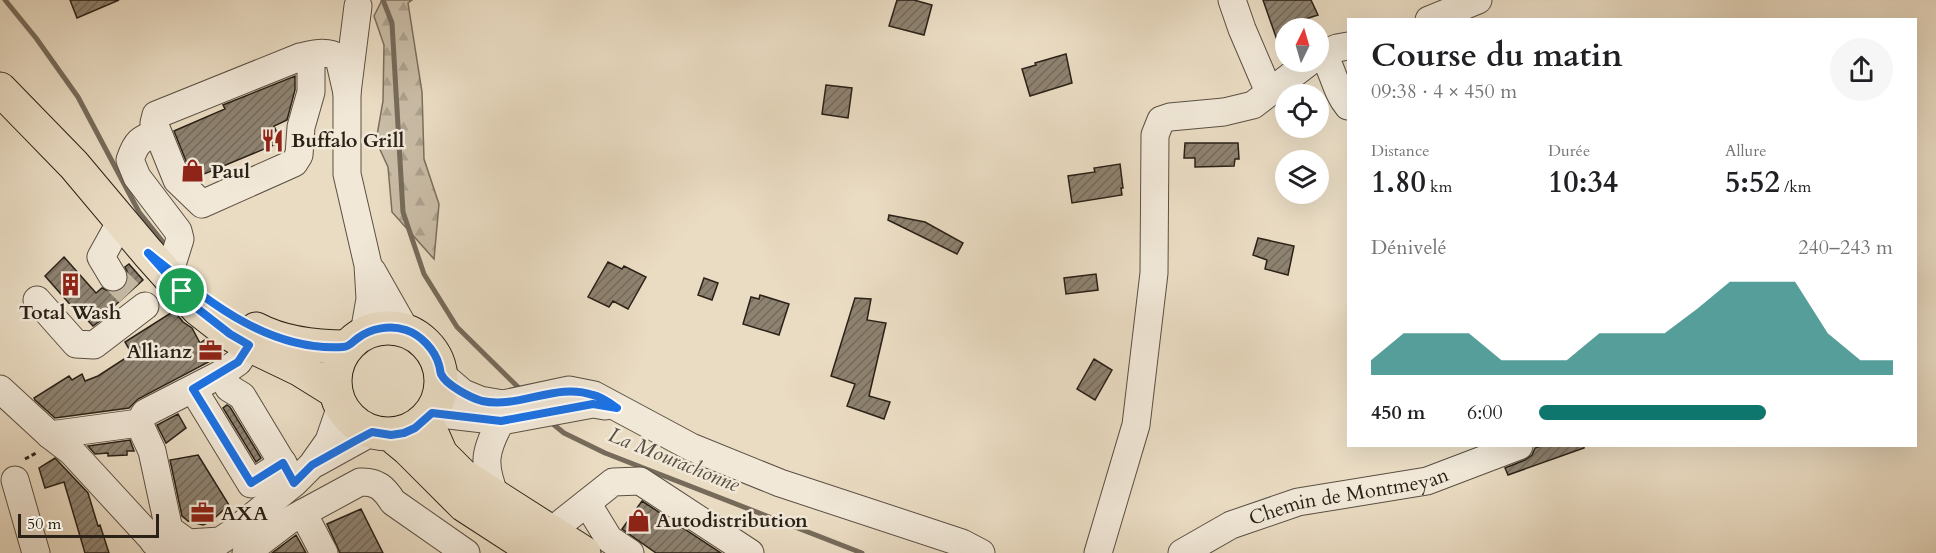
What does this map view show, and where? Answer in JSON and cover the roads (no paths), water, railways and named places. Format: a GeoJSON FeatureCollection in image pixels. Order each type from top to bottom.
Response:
{"type":"FeatureCollection","features":[{"type":"Feature","properties":{"kind":"main road"},"geometry":{"type":"LineString","coordinates":[[0,89],[54,144],[121,221],[176,278],[198,309],[230,334],[299,369],[338,399],[349,418],[360,426],[381,434],[408,449],[464,505],[539,544],[584,553]]}},
{"type":"Feature","properties":{"kind":"main road"},"geometry":{"type":"LineString","coordinates":[[176,278],[262,332],[296,343],[322,347],[356,340],[378,329],[392,328],[406,330],[426,343],[434,353],[442,375],[438,402],[429,417],[415,428],[381,434]]}},
{"type":"Feature","properties":{"kind":"main road"},"geometry":{"type":"LineString","coordinates":[[338,399],[336,368],[356,340]]}},
{"type":"Feature","properties":{"kind":"main road"},"geometry":{"type":"LineString","coordinates":[[429,417],[441,454],[462,475],[495,495],[539,544]]}},
{"type":"Feature","properties":{"kind":"street"},"geometry":{"type":"LineString","coordinates":[[1232,0],[1269,92]]}},
{"type":"Feature","properties":{"kind":"street"},"geometry":{"type":"LineString","coordinates":[[1434,18],[1478,0]]}},
{"type":"Feature","properties":{"kind":"street"},"geometry":{"type":"LineString","coordinates":[[347,93],[339,58],[323,55],[300,57],[156,115],[153,123],[177,180],[202,204],[294,163],[299,155],[301,127],[323,55],[360,3]]}},
{"type":"Feature","properties":{"kind":"street"},"geometry":{"type":"LineString","coordinates":[[347,174],[347,93],[360,3]]}},
{"type":"Feature","properties":{"kind":"street"},"geometry":{"type":"LineString","coordinates":[[1329,52],[1347,46]]}},
{"type":"Feature","properties":{"kind":"street"},"geometry":{"type":"LineString","coordinates":[[323,55],[332,137],[347,174],[368,265],[370,298],[356,340]]}},
{"type":"Feature","properties":{"kind":"street"},"geometry":{"type":"LineString","coordinates":[[1329,65],[1347,105]]}},
{"type":"Feature","properties":{"kind":"street"},"geometry":{"type":"LineString","coordinates":[[1098,553],[1136,425],[1155,273],[1155,135],[1161,120],[1170,117],[1224,112],[1253,105],[1296,72]]}},
{"type":"Feature","properties":{"kind":"street"},"geometry":{"type":"LineString","coordinates":[[37,300],[76,344],[94,345],[129,292],[176,278],[180,239],[178,231],[137,177],[130,160],[134,146],[143,138],[158,133]]}},
{"type":"Feature","properties":{"kind":"street"},"geometry":{"type":"LineString","coordinates":[[121,221],[101,257],[129,292]]}},
{"type":"Feature","properties":{"kind":"street"},"geometry":{"type":"LineString","coordinates":[[368,265],[406,330]]}},
{"type":"Feature","properties":{"kind":"street"},"geometry":{"type":"LineString","coordinates":[[139,423],[145,413],[221,374],[238,362],[249,345]]}},
{"type":"Feature","properties":{"kind":"street"},"geometry":{"type":"LineString","coordinates":[[221,374],[229,388],[242,396],[296,470]]}},
{"type":"Feature","properties":{"kind":"street"},"geometry":{"type":"LineString","coordinates":[[442,375],[463,393],[480,400],[503,404],[511,414]]}},
{"type":"Feature","properties":{"kind":"street"},"geometry":{"type":"LineString","coordinates":[[0,389],[72,452],[166,544],[188,543],[214,547],[329,441],[338,399]]}},
{"type":"Feature","properties":{"kind":"street"},"geometry":{"type":"LineString","coordinates":[[193,389],[251,483],[296,470],[381,434]]}},
{"type":"Feature","properties":{"kind":"street"},"geometry":{"type":"LineString","coordinates":[[429,417],[511,414],[566,400],[569,390],[594,395],[691,447],[780,483],[962,543],[981,553]]}},
{"type":"Feature","properties":{"kind":"street"},"geometry":{"type":"LineString","coordinates":[[495,495],[487,475],[486,460],[489,446],[511,414]]}},
{"type":"Feature","properties":{"kind":"street"},"geometry":{"type":"LineString","coordinates":[[50,435],[139,423]]}},
{"type":"Feature","properties":{"kind":"street"},"geometry":{"type":"LineString","coordinates":[[139,423],[152,451],[166,544]]}},
{"type":"Feature","properties":{"kind":"street","name":"Chemin de Montmeyan"},"geometry":{"type":"LineString","coordinates":[[1182,553],[1231,525],[1298,502],[1427,481],[1516,447]]}},
{"type":"Feature","properties":{"kind":"street"},"geometry":{"type":"LineString","coordinates":[[15,480],[36,553]]}},
{"type":"Feature","properties":{"kind":"street"},"geometry":{"type":"LineString","coordinates":[[539,544],[614,482],[640,481],[750,553]]}},
{"type":"Feature","properties":{"kind":"street"},"geometry":{"type":"LineString","coordinates":[[246,553],[288,521],[360,482],[372,482],[385,490],[393,502],[466,553]]}},
{"type":"Feature","properties":{"kind":"street"},"geometry":{"type":"LineString","coordinates":[[587,503],[609,539],[630,553]]}},
{"type":"Feature","properties":{"kind":"street"},"geometry":{"type":"LineString","coordinates":[[303,513],[324,553]]}},
{"type":"Feature","properties":{"kind":"waterway"},"geometry":{"type":"LineString","coordinates":[[5,0],[36,38],[78,97],[139,212],[163,242]]}},
{"type":"Feature","properties":{"kind":"waterway","name":"La Mourachonne"},"geometry":{"type":"LineString","coordinates":[[383,0],[392,23],[403,212],[424,274],[457,327],[522,391]]}},
{"type":"Feature","properties":{"kind":"waterway","name":"La Mourachonne"},"geometry":{"type":"LineString","coordinates":[[548,420],[564,433],[605,453],[862,553]]}},
{"type":"Feature","properties":{"kind":"tunnel"},"geometry":{"type":"LineString","coordinates":[[113,277],[129,293]]}},
{"type":"Feature","properties":{"kind":"place","name":"Buffalo Grill"},"geometry":{"type":"Point","coordinates":[273,140]}},
{"type":"Feature","properties":{"kind":"place","name":"Paul"},"geometry":{"type":"Point","coordinates":[193,171]}},
{"type":"Feature","properties":{"kind":"place","name":"Total Wash"},"geometry":{"type":"Point","coordinates":[70,285]}},
{"type":"Feature","properties":{"kind":"place","name":"Allianz"},"geometry":{"type":"Point","coordinates":[210,351]}},
{"type":"Feature","properties":{"kind":"place","name":"AXA"},"geometry":{"type":"Point","coordinates":[203,513]}},
{"type":"Feature","properties":{"kind":"place","name":"Autodistribution"},"geometry":{"type":"Point","coordinates":[638,520]}}]}
